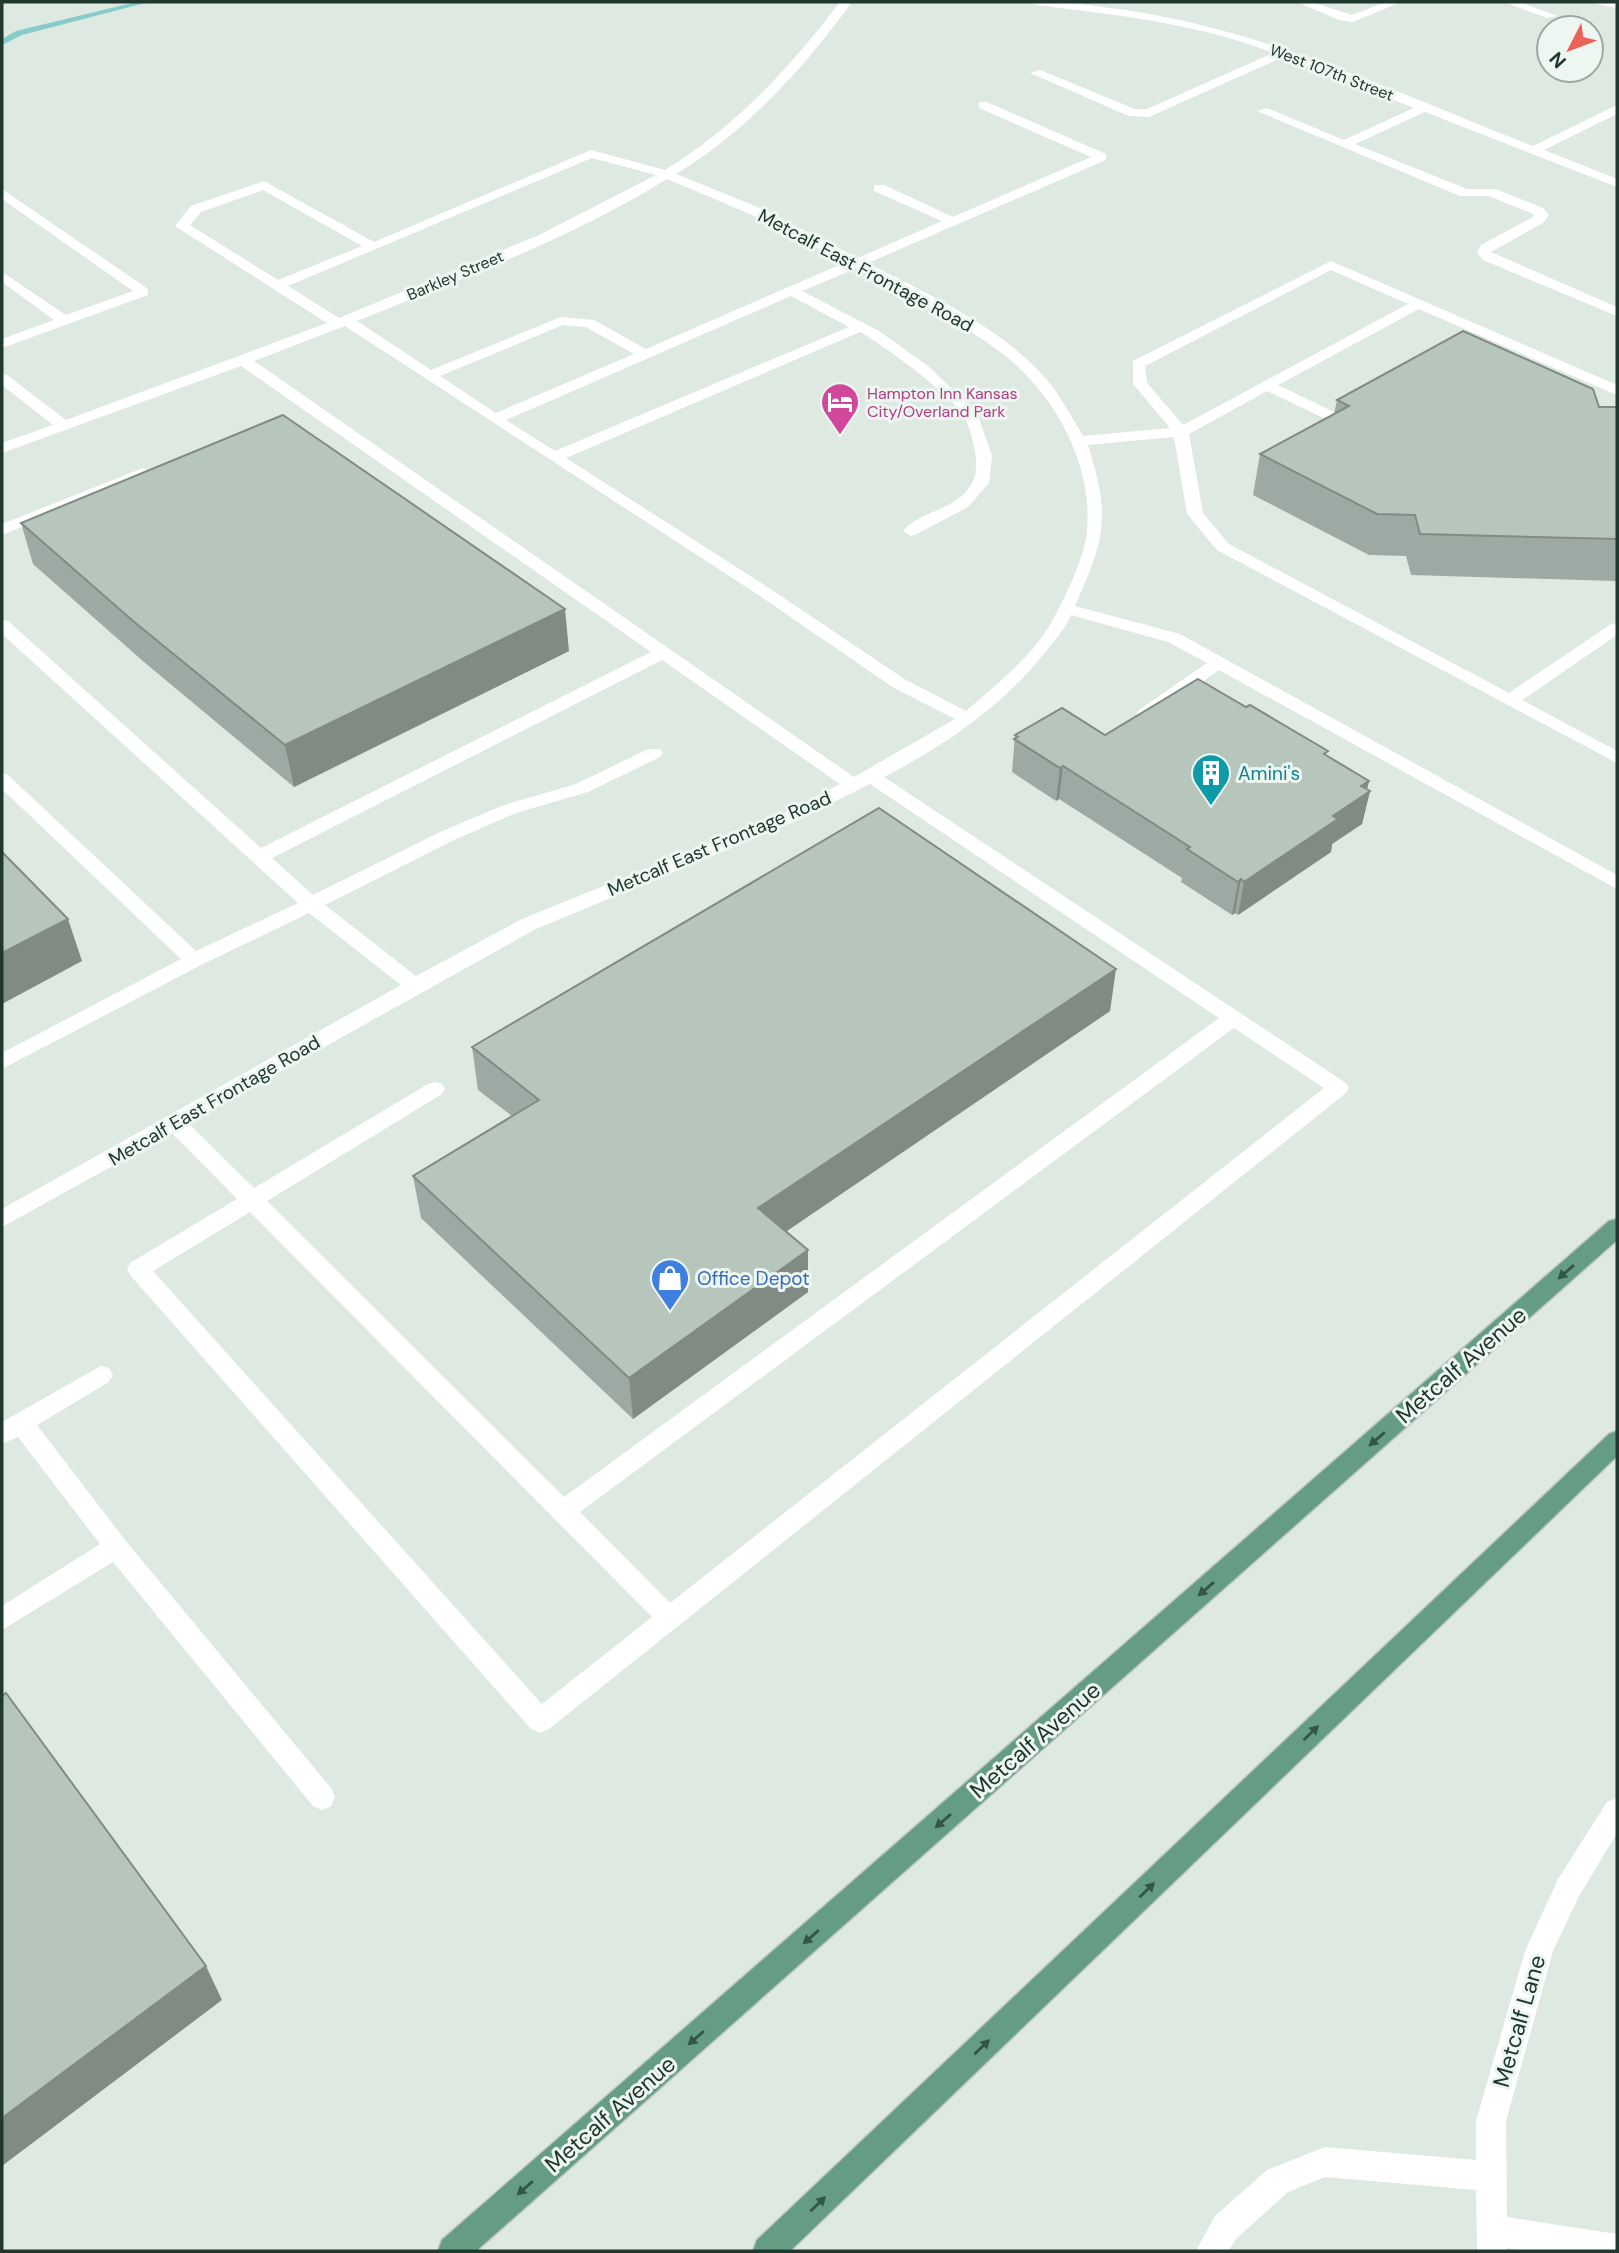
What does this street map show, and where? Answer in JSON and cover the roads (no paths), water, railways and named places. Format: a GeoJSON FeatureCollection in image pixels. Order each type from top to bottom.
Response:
{"type":"FeatureCollection","features":[{"type":"Feature","properties":{"kind":"main road","name":"Metcalf Avenue"},"geometry":{"type":"LineString","coordinates":[[453,2251],[1617,1227]]}},
{"type":"Feature","properties":{"kind":"main road"},"geometry":{"type":"LineString","coordinates":[[768,2251],[1617,1441]]}},
{"type":"Feature","properties":{"kind":"street","name":"Barkley Street"},"geometry":{"type":"LineString","coordinates":[[2,448],[244,361],[343,322],[504,255],[590,215],[666,174],[712,144],[771,94],[846,2]]}},
{"type":"Feature","properties":{"kind":"street","name":"West 107th Street"},"geometry":{"type":"LineString","coordinates":[[1036,2],[1123,10],[1185,22],[1283,53],[1617,183]]}},
{"type":"Feature","properties":{"kind":"street"},"geometry":{"type":"LineString","coordinates":[[1303,2],[1343,19],[1353,19],[1395,2]]}},
{"type":"Feature","properties":{"kind":"street"},"geometry":{"type":"LineString","coordinates":[[1510,2],[1545,14]]}},
{"type":"Feature","properties":{"kind":"street"},"geometry":{"type":"LineString","coordinates":[[1600,2],[1617,5]]}},
{"type":"Feature","properties":{"kind":"street"},"geometry":{"type":"LineString","coordinates":[[1036,73],[1133,113],[1149,113],[1283,53]]}},
{"type":"Feature","properties":{"kind":"street"},"geometry":{"type":"LineString","coordinates":[[495,419],[860,264],[1102,157],[983,105]]}},
{"type":"Feature","properties":{"kind":"street"},"geometry":{"type":"LineString","coordinates":[[1345,144],[1424,108]]}},
{"type":"Feature","properties":{"kind":"street"},"geometry":{"type":"LineString","coordinates":[[1534,150],[1617,109]]}},
{"type":"Feature","properties":{"kind":"street"},"geometry":{"type":"LineString","coordinates":[[1263,110],[1465,193],[1491,191],[1538,211],[1542,215],[1538,220],[1486,248],[1484,253],[1617,312]]}},
{"type":"Feature","properties":{"kind":"street"},"geometry":{"type":"LineString","coordinates":[[1595,120],[1617,128]]}},
{"type":"Feature","properties":{"kind":"street","name":"Metcalf East Frontage Road"},"geometry":{"type":"LineString","coordinates":[[2,1219],[529,924],[790,817],[870,776],[968,719],[1020,672],[1058,626],[1087,561],[1095,530],[1092,482],[1079,441],[1048,391],[1010,353],[965,321],[860,264],[755,211],[666,174],[591,154],[278,285]]}},
{"type":"Feature","properties":{"kind":"street"},"geometry":{"type":"LineString","coordinates":[[373,247],[264,185],[195,209],[182,226],[429,376],[763,591],[900,684],[968,719]]}},
{"type":"Feature","properties":{"kind":"street"},"geometry":{"type":"LineString","coordinates":[[880,188],[954,222]]}},
{"type":"Feature","properties":{"kind":"street"},"geometry":{"type":"LineString","coordinates":[[2,193],[143,292],[2,344]]}},
{"type":"Feature","properties":{"kind":"street"},"geometry":{"type":"LineString","coordinates":[[1617,390],[1331,265],[1138,364],[1140,384],[1181,432],[1195,514],[1223,547],[1617,758]]}},
{"type":"Feature","properties":{"kind":"street"},"geometry":{"type":"LineString","coordinates":[[2,276],[65,321]]}},
{"type":"Feature","properties":{"kind":"street"},"geometry":{"type":"LineString","coordinates":[[793,292],[861,327],[923,369],[970,413],[984,456],[981,483],[962,504],[911,531]]}},
{"type":"Feature","properties":{"kind":"street"},"geometry":{"type":"LineString","coordinates":[[1079,441],[1181,432],[1419,303]]}},
{"type":"Feature","properties":{"kind":"street"},"geometry":{"type":"LineString","coordinates":[[429,376],[561,321],[589,323],[646,355]]}},
{"type":"Feature","properties":{"kind":"street"},"geometry":{"type":"LineString","coordinates":[[554,457],[861,327]]}},
{"type":"Feature","properties":{"kind":"street"},"geometry":{"type":"LineString","coordinates":[[244,361],[301,409],[663,653],[853,785]]}},
{"type":"Feature","properties":{"kind":"street"},"geometry":{"type":"LineString","coordinates":[[2,378],[64,426]]}},
{"type":"Feature","properties":{"kind":"street"},"geometry":{"type":"LineString","coordinates":[[1267,386],[1335,418]]}},
{"type":"Feature","properties":{"kind":"street"},"geometry":{"type":"LineString","coordinates":[[2,530],[155,468]]}},
{"type":"Feature","properties":{"kind":"street"},"geometry":{"type":"LineString","coordinates":[[1066,609],[1174,638],[1616,884]]}},
{"type":"Feature","properties":{"kind":"street"},"geometry":{"type":"LineString","coordinates":[[2,625],[310,904],[415,986]]}},
{"type":"Feature","properties":{"kind":"street"},"geometry":{"type":"LineString","coordinates":[[1510,700],[1617,628]]}},
{"type":"Feature","properties":{"kind":"street"},"geometry":{"type":"LineString","coordinates":[[258,857],[663,653]]}},
{"type":"Feature","properties":{"kind":"street"},"geometry":{"type":"LineString","coordinates":[[1133,722],[1218,663]]}},
{"type":"Feature","properties":{"kind":"street"},"geometry":{"type":"LineString","coordinates":[[2,1062],[194,960],[447,836],[510,809],[582,788],[654,753]]}},
{"type":"Feature","properties":{"kind":"street"},"geometry":{"type":"LineString","coordinates":[[435,1088],[138,1269],[540,1721],[1339,1088],[870,776]]}},
{"type":"Feature","properties":{"kind":"street"},"geometry":{"type":"LineString","coordinates":[[2,779],[194,960]]}},
{"type":"Feature","properties":{"kind":"street"},"geometry":{"type":"LineString","coordinates":[[563,1511],[1233,1018]]}},
{"type":"Feature","properties":{"kind":"street"},"geometry":{"type":"LineString","coordinates":[[175,1123],[670,1618]]}},
{"type":"Feature","properties":{"kind":"street"},"geometry":{"type":"LineString","coordinates":[[101,1375],[11,1429],[116,1547],[322,1797]]}},
{"type":"Feature","properties":{"kind":"street"},"geometry":{"type":"LineString","coordinates":[[2,1619],[116,1547]]}},
{"type":"Feature","properties":{"kind":"street","name":"Metcalf Lane"},"geometry":{"type":"LineString","coordinates":[[1492,2241],[1491,2121],[1539,1951],[1576,1870],[1617,1811]]}},
{"type":"Feature","properties":{"kind":"street"},"geometry":{"type":"LineString","coordinates":[[1211,2251],[1226,2227],[1278,2182],[1325,2162],[1491,2176]]}},
{"type":"Feature","properties":{"kind":"street"},"geometry":{"type":"LineString","coordinates":[[1492,2241],[1617,2249]]}},
{"type":"Feature","properties":{"kind":"waterway"},"geometry":{"type":"LineString","coordinates":[[2,42],[19,33],[145,2]]}},
{"type":"Feature","properties":{"kind":"place","name":"Hampton Inn Kansas City/Overland Park"},"geometry":{"type":"Point","coordinates":[840,436]}},
{"type":"Feature","properties":{"kind":"place","name":"Amini's"},"geometry":{"type":"Point","coordinates":[1211,807]}},
{"type":"Feature","properties":{"kind":"place","name":"Office Depot"},"geometry":{"type":"Point","coordinates":[670,1312]}}]}
